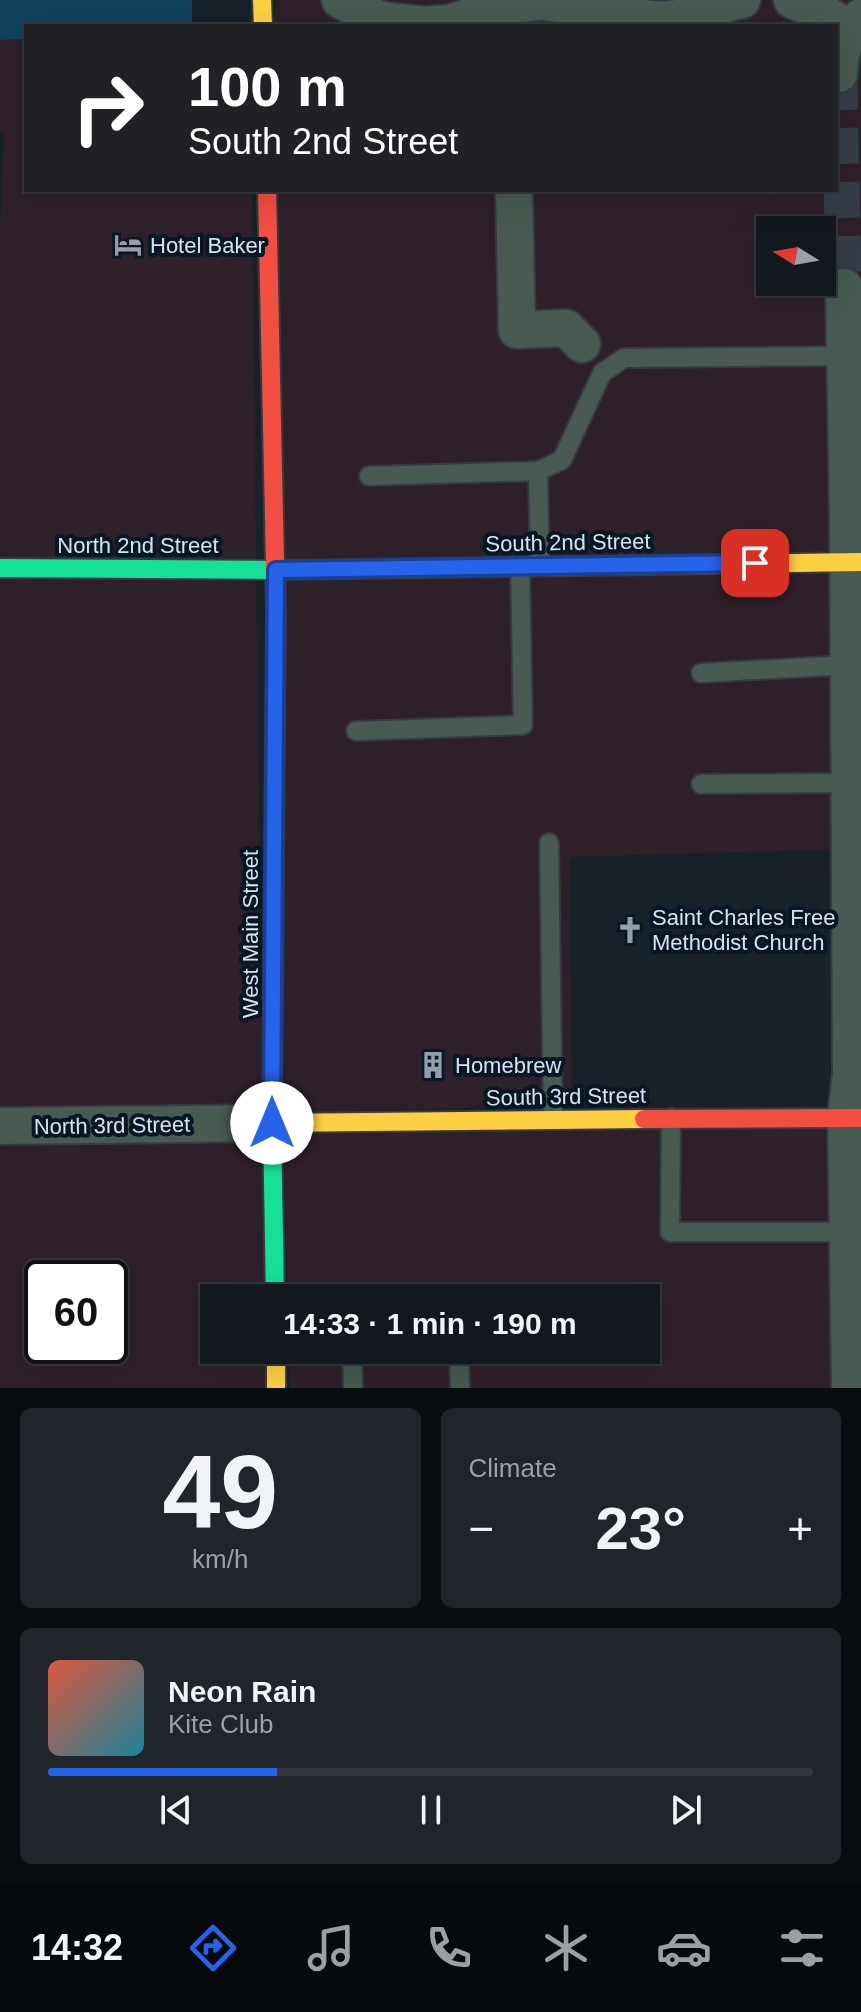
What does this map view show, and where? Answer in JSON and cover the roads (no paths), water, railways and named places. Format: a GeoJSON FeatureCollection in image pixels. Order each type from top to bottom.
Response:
{"type":"FeatureCollection","features":[{"type":"Feature","properties":{"kind":"main road"},"geometry":{"type":"LineString","coordinates":[[262,0],[263,24]]}},
{"type":"Feature","properties":{"kind":"main road","name":"West Main Street"},"geometry":{"type":"LineString","coordinates":[[267,192],[276,570],[272,1123],[275,1284]]}},
{"type":"Feature","properties":{"kind":"main road","name":"South 2nd Street"},"geometry":{"type":"LineString","coordinates":[[276,570],[854,562]]}},
{"type":"Feature","properties":{"kind":"main road","name":"North 2nd Street"},"geometry":{"type":"LineString","coordinates":[[0,568],[276,570]]}},
{"type":"Feature","properties":{"kind":"main road","name":"South 3rd Street"},"geometry":{"type":"LineString","coordinates":[[272,1123],[854,1118]]}},
{"type":"Feature","properties":{"kind":"main road"},"geometry":{"type":"LineString","coordinates":[[276,1364],[276,1388]]}},
{"type":"Feature","properties":{"kind":"street"},"geometry":{"type":"LineString","coordinates":[[340,0],[368,23],[396,24]]}},
{"type":"Feature","properties":{"kind":"street"},"geometry":{"type":"LineString","coordinates":[[438,24],[450,23],[491,9],[542,1],[562,15],[663,20],[705,14],[742,0]]}},
{"type":"Feature","properties":{"kind":"street"},"geometry":{"type":"LineString","coordinates":[[792,0],[855,24],[840,51],[839,74]]}},
{"type":"Feature","properties":{"kind":"street"},"geometry":{"type":"LineString","coordinates":[[514,192],[517,330],[566,328],[582,344]]}},
{"type":"Feature","properties":{"kind":"street"},"geometry":{"type":"LineString","coordinates":[[844,287],[854,562],[848,665],[851,1073],[854,1118],[847,1232],[850,1388]]}},
{"type":"Feature","properties":{"kind":"street","name":"North 3rd Street"},"geometry":{"type":"LineString","coordinates":[[0,1126],[272,1123]]}},
{"type":"Feature","properties":{"kind":"lane"},"geometry":{"type":"LineString","coordinates":[[369,476],[538,471],[562,460],[602,373],[624,358],[845,356]]}},
{"type":"Feature","properties":{"kind":"lane"},"geometry":{"type":"LineString","coordinates":[[538,471],[540,566]]}},
{"type":"Feature","properties":{"kind":"lane"},"geometry":{"type":"LineString","coordinates":[[356,731],[523,725],[520,567]]}},
{"type":"Feature","properties":{"kind":"lane"},"geometry":{"type":"LineString","coordinates":[[701,673],[848,665]]}},
{"type":"Feature","properties":{"kind":"lane"},"geometry":{"type":"LineString","coordinates":[[701,784],[849,783]]}},
{"type":"Feature","properties":{"kind":"lane"},"geometry":{"type":"LineString","coordinates":[[549,843],[553,1120]]}},
{"type":"Feature","properties":{"kind":"lane"},"geometry":{"type":"LineString","coordinates":[[671,1118],[670,1232],[847,1232]]}},
{"type":"Feature","properties":{"kind":"lane"},"geometry":{"type":"LineString","coordinates":[[352,1364],[353,1388]]}},
{"type":"Feature","properties":{"kind":"lane"},"geometry":{"type":"LineString","coordinates":[[459,1364],[460,1388]]}},
{"type":"Feature","properties":{"kind":"water"},"geometry":{"type":"Polygon","coordinates":[[[0,0],[192,0],[192,24],[24,24],[24,39],[0,40],[0,0]]]}},
{"type":"Feature","properties":{"kind":"tunnel"},"geometry":{"type":"LineString","coordinates":[[839,74],[844,287]]}},
{"type":"Feature","properties":{"kind":"place","name":"Hotel Baker"},"geometry":{"type":"Point","coordinates":[128,245]}},
{"type":"Feature","properties":{"kind":"place","name":"Saint Charles Free Methodist Church"},"geometry":{"type":"Point","coordinates":[630,930]}},
{"type":"Feature","properties":{"kind":"place","name":"Homebrew"},"geometry":{"type":"Point","coordinates":[433,1065]}}]}
